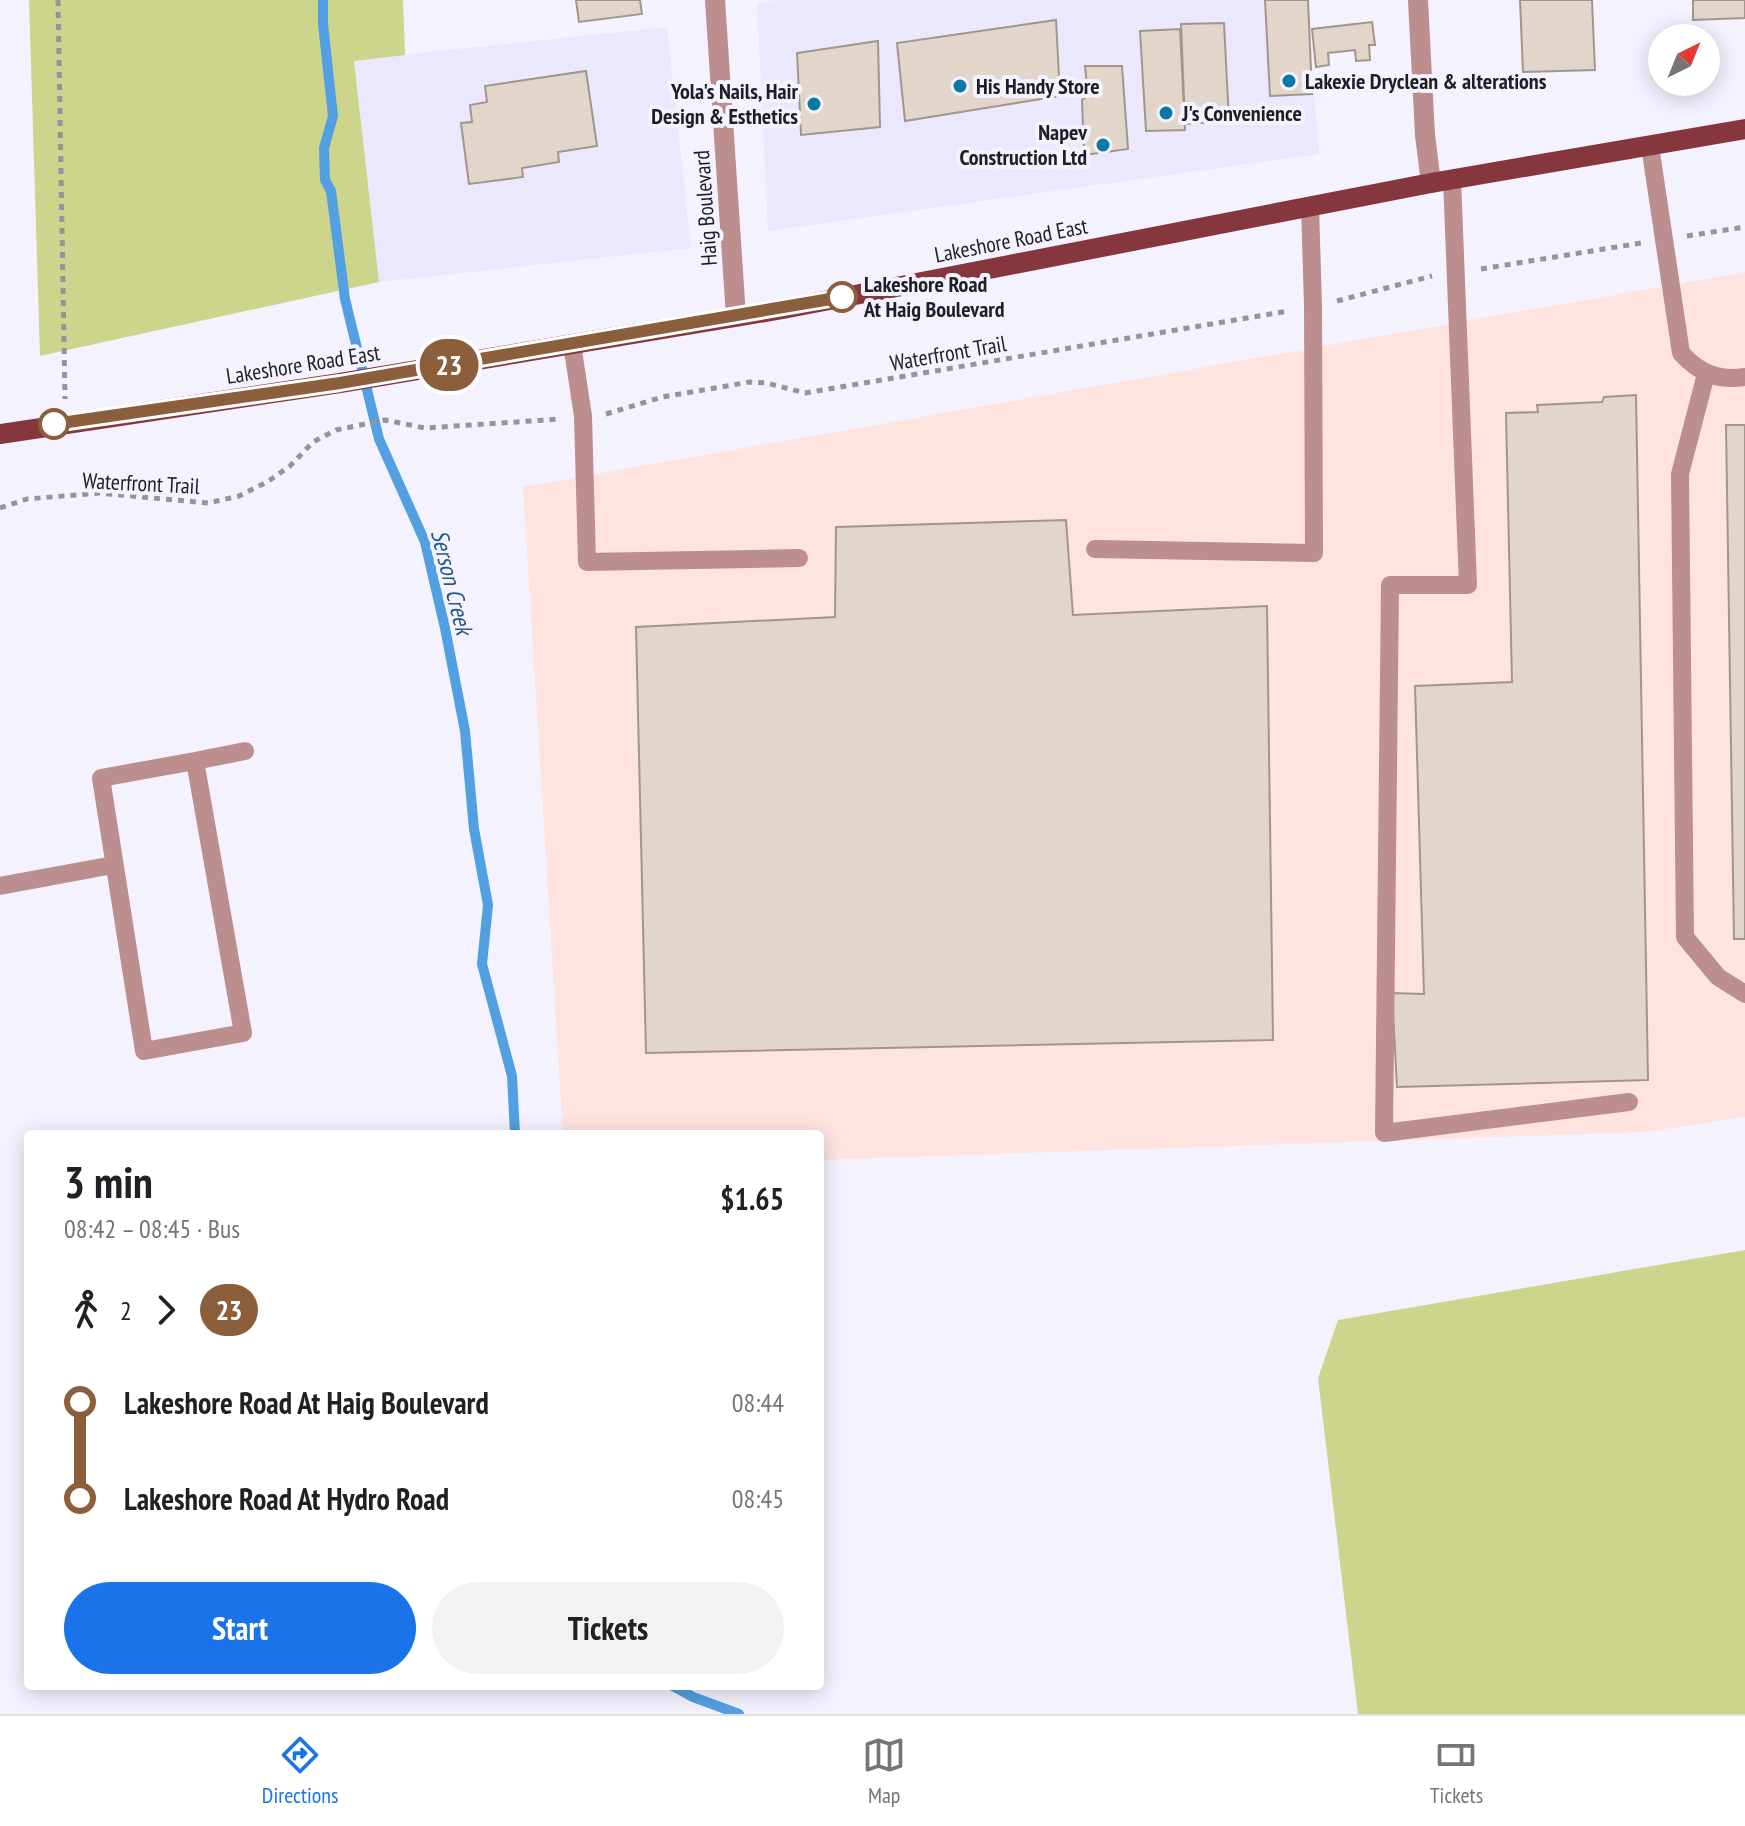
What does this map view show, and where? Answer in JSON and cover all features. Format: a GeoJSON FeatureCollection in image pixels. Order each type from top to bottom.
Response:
{"type":"FeatureCollection","features":[{"type":"Feature","properties":{"kind":"main road","name":"Lakeshore Road East"},"geometry":{"type":"LineString","coordinates":[[0,434],[340,383],[736,317],[1452,179],[1745,129]]}},
{"type":"Feature","properties":{"kind":"street","name":"Haig Boulevard"},"geometry":{"type":"LineString","coordinates":[[715,0],[736,317]]}},
{"type":"Feature","properties":{"kind":"street"},"geometry":{"type":"LineString","coordinates":[[1418,0],[1425,135],[1431,183]]}},
{"type":"Feature","properties":{"kind":"lane"},"geometry":{"type":"LineString","coordinates":[[1650,146],[1681,353],[1706,374],[1727,379],[1745,377]]}},
{"type":"Feature","properties":{"kind":"lane"},"geometry":{"type":"LineString","coordinates":[[1452,179],[1468,585],[1390,585],[1384,1133],[1629,1102]]}},
{"type":"Feature","properties":{"kind":"lane"},"geometry":{"type":"LineString","coordinates":[[1095,549],[1314,553],[1310,206]]}},
{"type":"Feature","properties":{"kind":"lane"},"geometry":{"type":"LineString","coordinates":[[572,344],[583,416],[587,562],[799,558]]}},
{"type":"Feature","properties":{"kind":"lane"},"geometry":{"type":"LineString","coordinates":[[1706,374],[1680,474],[1685,937],[1718,977],[1745,994]]}},
{"type":"Feature","properties":{"kind":"lane"},"geometry":{"type":"LineString","coordinates":[[195,761],[243,1033],[144,1051],[101,778],[245,751]]}},
{"type":"Feature","properties":{"kind":"lane"},"geometry":{"type":"LineString","coordinates":[[0,886],[113,865]]}},
{"type":"Feature","properties":{"kind":"path"},"geometry":{"type":"LineString","coordinates":[[58,0],[65,423]]}},
{"type":"Feature","properties":{"kind":"path"},"geometry":{"type":"LineString","coordinates":[[1685,236],[1745,227]]}},
{"type":"Feature","properties":{"kind":"path"},"geometry":{"type":"LineString","coordinates":[[1481,269],[1647,243]]}},
{"type":"Feature","properties":{"kind":"path"},"geometry":{"type":"LineString","coordinates":[[1331,303],[1436,275]]}},
{"type":"Feature","properties":{"kind":"path","name":"Waterfront Trail"},"geometry":{"type":"LineString","coordinates":[[613,413],[662,397],[750,382],[805,393],[1292,310]]}},
{"type":"Feature","properties":{"kind":"path","name":"Waterfront Trail"},"geometry":{"type":"LineString","coordinates":[[0,508],[27,499],[99,493],[208,503],[239,496],[267,482],[290,466],[313,442],[336,430],[385,420],[425,428],[546,420]]}},
{"type":"Feature","properties":{"kind":"shaded area"},"geometry":{"type":"Polygon","coordinates":[[[776,0],[1307,0],[1319,154],[768,231],[757,3],[776,0]]]}},
{"type":"Feature","properties":{"kind":"shaded area"},"geometry":{"type":"Polygon","coordinates":[[[667,27],[691,248],[379,282],[354,60],[667,27]]]}},
{"type":"Feature","properties":{"kind":"shaded area"},"geometry":{"type":"Polygon","coordinates":[[[1745,272],[1745,1117],[1646,1132],[824,1160],[824,1130],[563,1130],[523,487],[1745,272]]]}},
{"type":"Feature","properties":{"kind":"green space"},"geometry":{"type":"Polygon","coordinates":[[[29,0],[403,0],[405,55],[354,61],[379,282],[40,356],[29,0]]]}},
{"type":"Feature","properties":{"kind":"green space"},"geometry":{"type":"Polygon","coordinates":[[[1745,1250],[1745,1714],[1358,1714],[1318,1378],[1338,1320],[1745,1250]]]}},
{"type":"Feature","properties":{"kind":"building"},"geometry":{"type":"Polygon","coordinates":[[[576,0],[640,0],[642,14],[579,22],[576,0]]]}},
{"type":"Feature","properties":{"kind":"building"},"geometry":{"type":"Polygon","coordinates":[[[1265,0],[1308,0],[1312,94],[1270,96],[1265,0]]]}},
{"type":"Feature","properties":{"kind":"building"},"geometry":{"type":"Polygon","coordinates":[[[1520,0],[1592,0],[1595,70],[1523,72],[1520,0]]]}},
{"type":"Feature","properties":{"kind":"building"},"geometry":{"type":"Polygon","coordinates":[[[1693,0],[1745,0],[1745,18],[1693,20],[1693,0]]]}},
{"type":"Feature","properties":{"kind":"building"},"geometry":{"type":"Polygon","coordinates":[[[1056,20],[1060,96],[905,121],[897,43],[1056,20]]]}},
{"type":"Feature","properties":{"kind":"building"},"geometry":{"type":"Polygon","coordinates":[[[1372,22],[1375,45],[1369,45],[1370,60],[1356,61],[1355,50],[1328,53],[1329,65],[1316,67],[1312,29],[1372,22]]]}},
{"type":"Feature","properties":{"kind":"building"},"geometry":{"type":"Polygon","coordinates":[[[1224,23],[1229,121],[1185,124],[1181,24],[1224,23]]]}},
{"type":"Feature","properties":{"kind":"building"},"geometry":{"type":"Polygon","coordinates":[[[1180,29],[1185,130],[1146,131],[1140,31],[1180,29]]]}},
{"type":"Feature","properties":{"kind":"building"},"geometry":{"type":"Polygon","coordinates":[[[878,41],[880,127],[801,135],[797,53],[878,41]]]}},
{"type":"Feature","properties":{"kind":"building"},"geometry":{"type":"Polygon","coordinates":[[[1085,66],[1122,66],[1128,149],[1084,155],[1082,100],[1088,96],[1085,66]]]}},
{"type":"Feature","properties":{"kind":"building"},"geometry":{"type":"Polygon","coordinates":[[[586,71],[597,146],[558,152],[559,162],[522,168],[523,177],[469,184],[461,123],[472,122],[470,105],[487,102],[485,86],[586,71]]]}},
{"type":"Feature","properties":{"kind":"building"},"geometry":{"type":"Polygon","coordinates":[[[1636,395],[1648,1080],[1397,1087],[1392,993],[1424,994],[1415,686],[1512,682],[1506,413],[1538,412],[1537,405],[1602,402],[1604,397],[1636,395]]]}},
{"type":"Feature","properties":{"kind":"building"},"geometry":{"type":"Polygon","coordinates":[[[1726,425],[1745,425],[1745,939],[1734,939],[1726,425]]]}},
{"type":"Feature","properties":{"kind":"building"},"geometry":{"type":"Polygon","coordinates":[[[1066,520],[1073,615],[1267,606],[1273,1040],[646,1053],[636,627],[835,617],[836,527],[1066,520]]]}},
{"type":"Feature","properties":{"kind":"waterway","name":"Serson Creek"},"geometry":{"type":"LineString","coordinates":[[323,0],[333,116],[324,148],[325,180],[331,191],[345,299],[379,439],[425,542],[445,628],[465,731],[474,829],[488,905],[482,964],[512,1076],[515,1130]]}},
{"type":"Feature","properties":{"kind":"waterway","name":"Serson Creek"},"geometry":{"type":"LineString","coordinates":[[680,1690],[739,1714]]}},
{"type":"Feature","properties":{"kind":"bus line","name":"23"},"geometry":{"type":"LineString","coordinates":[[54,424],[340,383],[842,297]]}},
{"type":"Feature","properties":{"kind":"place","name":"Lakexie Dryclean & alterations"},"geometry":{"type":"Point","coordinates":[1289,81]}},
{"type":"Feature","properties":{"kind":"place","name":"His Handy Store"},"geometry":{"type":"Point","coordinates":[960,86]}},
{"type":"Feature","properties":{"kind":"place","name":"Yola's Nails, Hair Design & Esthetics"},"geometry":{"type":"Point","coordinates":[814,104]}},
{"type":"Feature","properties":{"kind":"place","name":"J's Convenience"},"geometry":{"type":"Point","coordinates":[1166,113]}},
{"type":"Feature","properties":{"kind":"place","name":"Napev Construction Ltd"},"geometry":{"type":"Point","coordinates":[1103,145]}},
{"type":"Feature","properties":{"kind":"place","name":"Lakeshore Road At Haig Boulevard"},"geometry":{"type":"Point","coordinates":[842,297]}}]}
